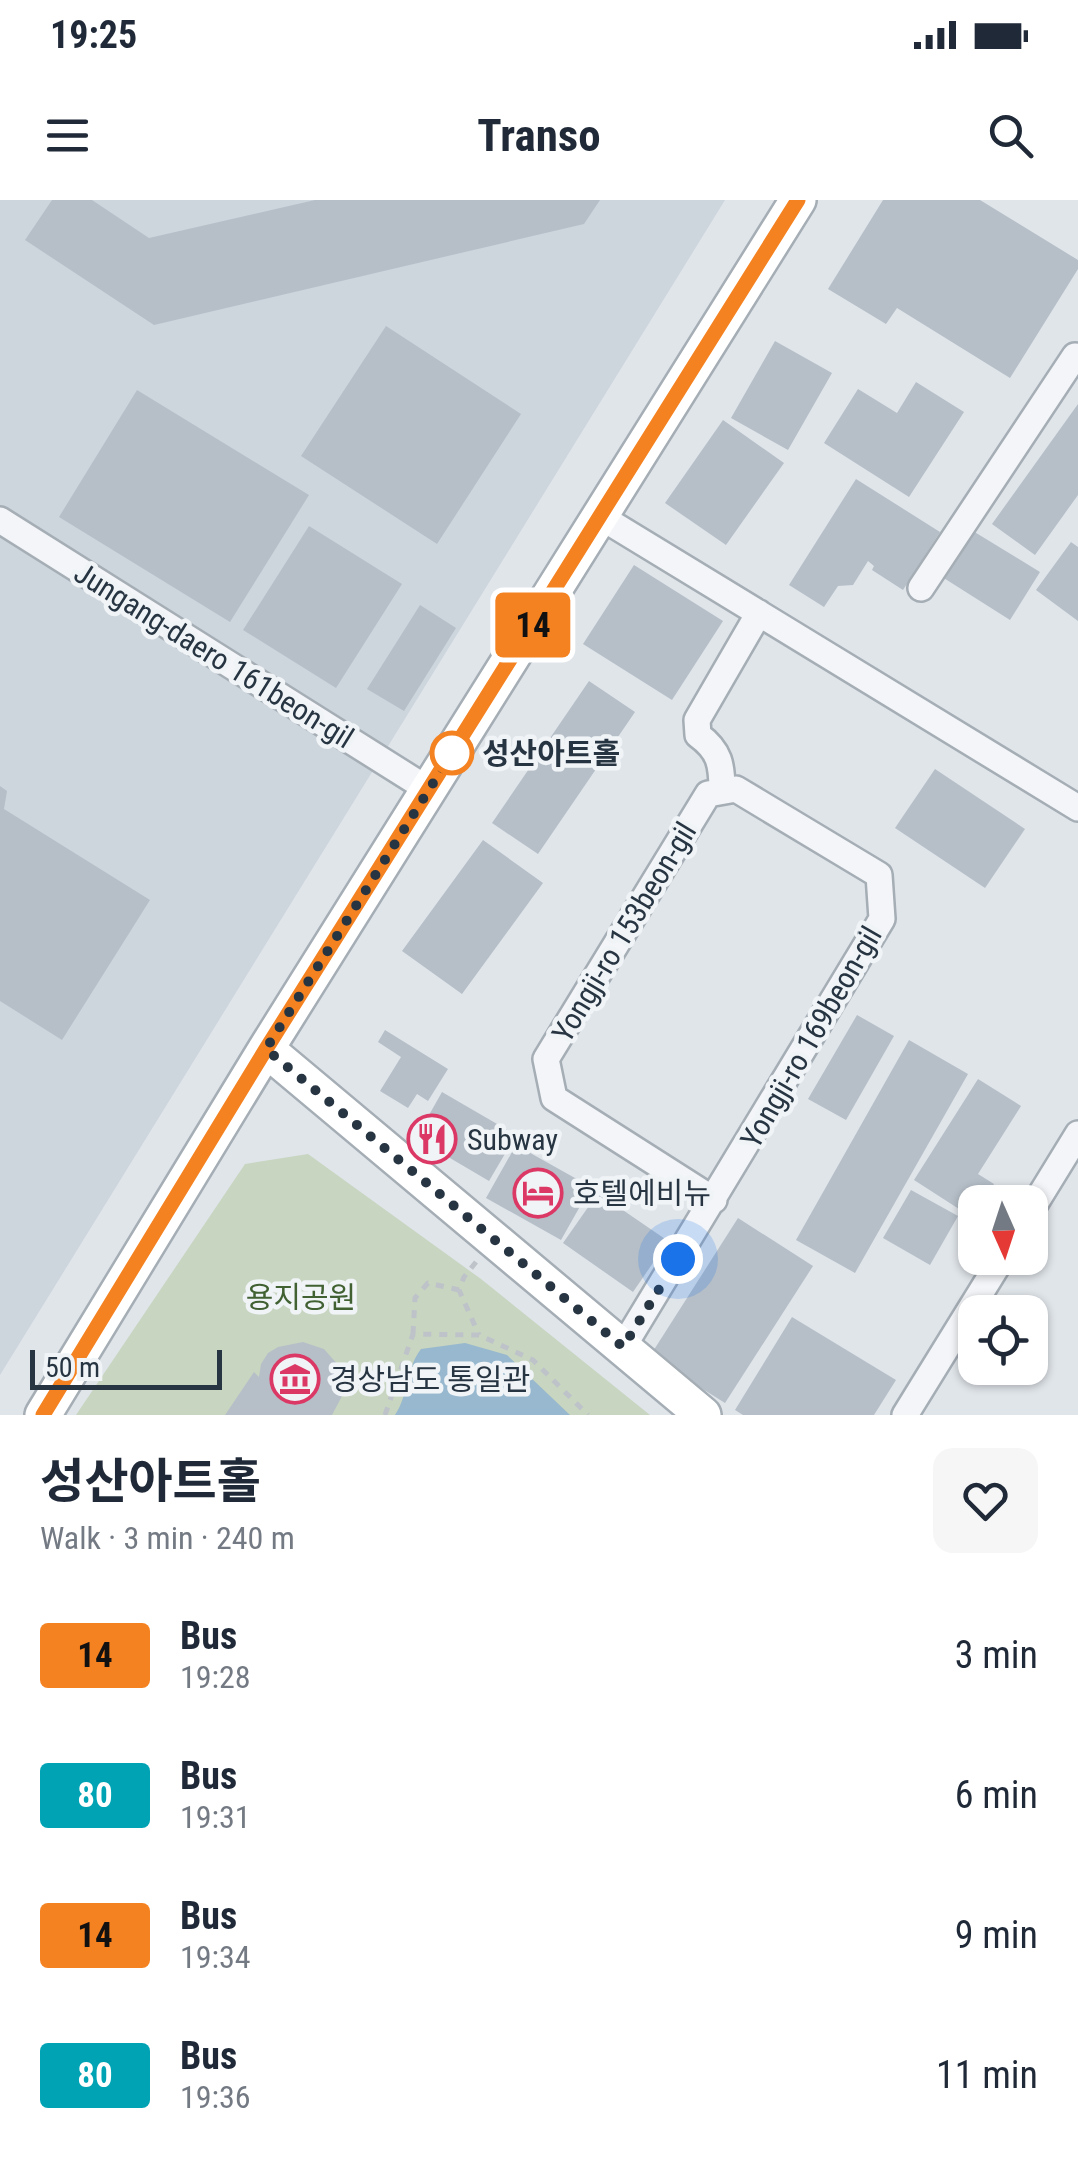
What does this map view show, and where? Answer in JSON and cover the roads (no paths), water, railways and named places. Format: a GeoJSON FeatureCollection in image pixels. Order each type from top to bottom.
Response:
{"type":"FeatureCollection","features":[{"type":"Feature","properties":{"kind":"main road"},"geometry":{"type":"LineString","coordinates":[[43,1415],[266,1049],[798,200]]}},
{"type":"Feature","properties":{"kind":"main road"},"geometry":{"type":"LineString","coordinates":[[266,1049],[703,1415]]}},
{"type":"Feature","properties":{"kind":"street"},"geometry":{"type":"LineString","coordinates":[[921,588],[1077,358]]}},
{"type":"Feature","properties":{"kind":"street"},"geometry":{"type":"LineString","coordinates":[[601,517],[1078,808]]}},
{"type":"Feature","properties":{"kind":"street","name":"Jungang-daero 161beon-gil"},"geometry":{"type":"LineString","coordinates":[[0,520],[429,790]]}},
{"type":"Feature","properties":{"kind":"street"},"geometry":{"type":"LineString","coordinates":[[722,791],[722,765],[712,745],[698,735],[698,720],[758,613]]}},
{"type":"Feature","properties":{"kind":"street","name":"Yongji-ro 169beon-gil"},"geometry":{"type":"LineString","coordinates":[[623,1347],[882,919],[879,876],[736,789],[722,791]]}},
{"type":"Feature","properties":{"kind":"street","name":"Yongji-ro 153beon-gil"},"geometry":{"type":"LineString","coordinates":[[714,1200],[554,1098],[546,1059],[708,794],[722,791]]}},
{"type":"Feature","properties":{"kind":"street"},"geometry":{"type":"LineString","coordinates":[[1047,1185],[1078,1134]]}},
{"type":"Feature","properties":{"kind":"street"},"geometry":{"type":"LineString","coordinates":[[905,1415],[991,1275]]}},
{"type":"Feature","properties":{"kind":"water"},"geometry":{"type":"Polygon","coordinates":[[[465,1343],[507,1355],[570,1415],[395,1415],[421,1349],[465,1343]]]}},
{"type":"Feature","properties":{"kind":"place","name":"성산아트홀"},"geometry":{"type":"Point","coordinates":[452,753]}},
{"type":"Feature","properties":{"kind":"place","name":"Subway"},"geometry":{"type":"Point","coordinates":[432,1139]}},
{"type":"Feature","properties":{"kind":"place","name":"호텔에비뉴"},"geometry":{"type":"Point","coordinates":[538,1193]}},
{"type":"Feature","properties":{"kind":"place","name":"경상남도 통일관"},"geometry":{"type":"Point","coordinates":[295,1379]}},
{"type":"Feature","properties":{"kind":"park label","name":"용지공원"},"geometry":{"type":"Point","coordinates":[301,1297]}}]}
